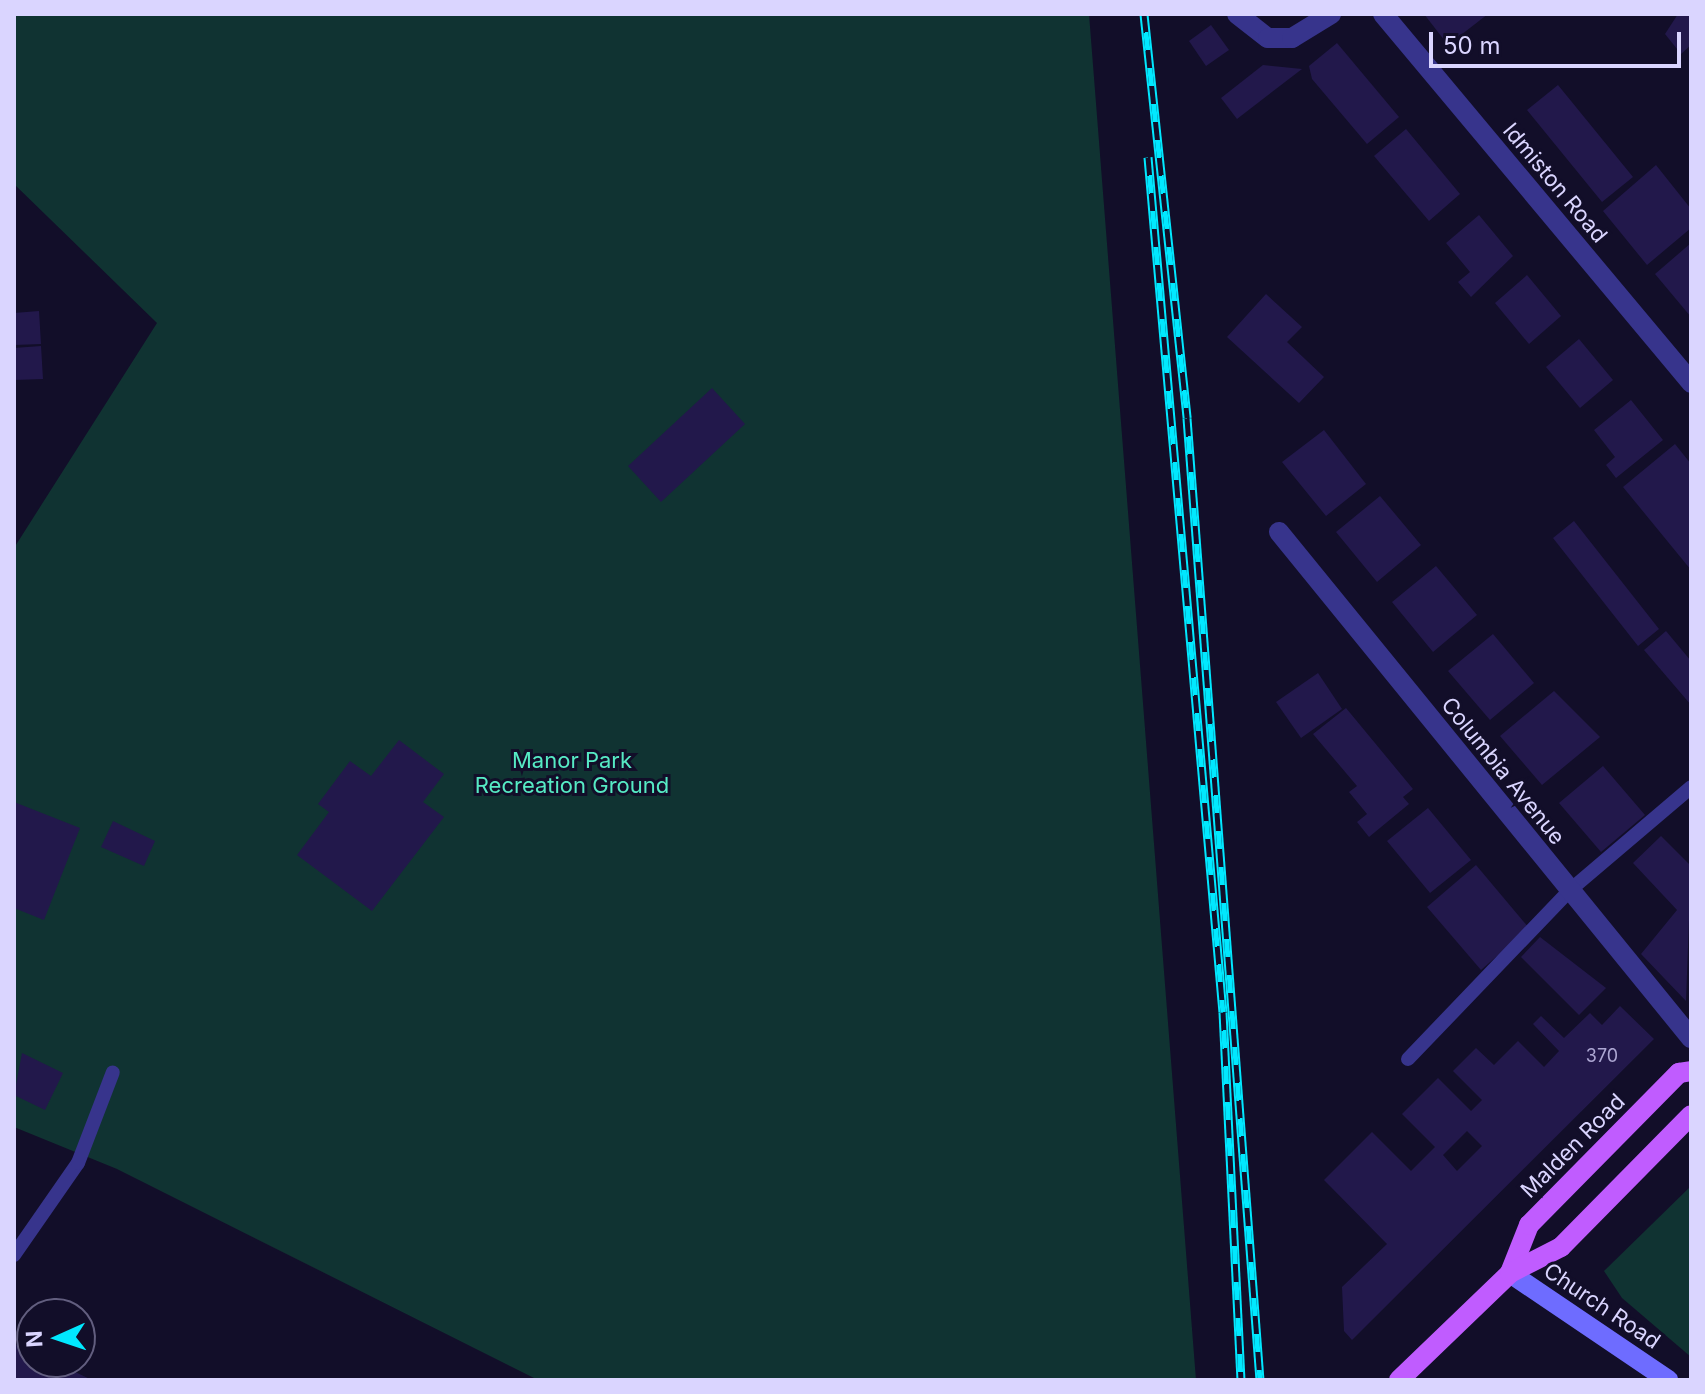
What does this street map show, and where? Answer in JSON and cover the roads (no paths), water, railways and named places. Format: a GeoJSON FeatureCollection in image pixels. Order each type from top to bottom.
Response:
{"type":"FeatureCollection","features":[{"type":"Feature","properties":{"kind":"main road","name":"Malden Road"},"geometry":{"type":"LineString","coordinates":[[1510,1273],[1529,1225],[1679,1073],[1691,1071]]}},
{"type":"Feature","properties":{"kind":"main road","name":"Malden Road"},"geometry":{"type":"LineString","coordinates":[[1399,1380],[1510,1273],[1561,1247],[1691,1115]]}},
{"type":"Feature","properties":{"kind":"main road","name":"Church Road"},"geometry":{"type":"LineString","coordinates":[[1510,1273],[1668,1380]]}},
{"type":"Feature","properties":{"kind":"street"},"geometry":{"type":"LineString","coordinates":[[1237,14],[1268,38],[1313,27],[1331,14]]}},
{"type":"Feature","properties":{"kind":"street","name":"Idmiston Road"},"geometry":{"type":"LineString","coordinates":[[1383,14],[1691,383]]}},
{"type":"Feature","properties":{"kind":"street","name":"Columbia Avenue"},"geometry":{"type":"LineString","coordinates":[[1279,532],[1691,1038]]}},
{"type":"Feature","properties":{"kind":"lane"},"geometry":{"type":"LineString","coordinates":[[1408,1059],[1569,891],[1691,787]]}},
{"type":"Feature","properties":{"kind":"lane"},"geometry":{"type":"LineString","coordinates":[[14,1255],[78,1163],[113,1072]]}},
{"type":"Feature","properties":{"kind":"railway"},"geometry":{"type":"LineString","coordinates":[[1144,14],[1187,418],[1260,1380]]}},
{"type":"Feature","properties":{"kind":"railway"},"geometry":{"type":"LineString","coordinates":[[1148,157],[1223,1012],[1241,1380]]}},
{"type":"Feature","properties":{"kind":"park label","name":"Manor Park Recreation Ground"},"geometry":{"type":"Point","coordinates":[572,772]}}]}
